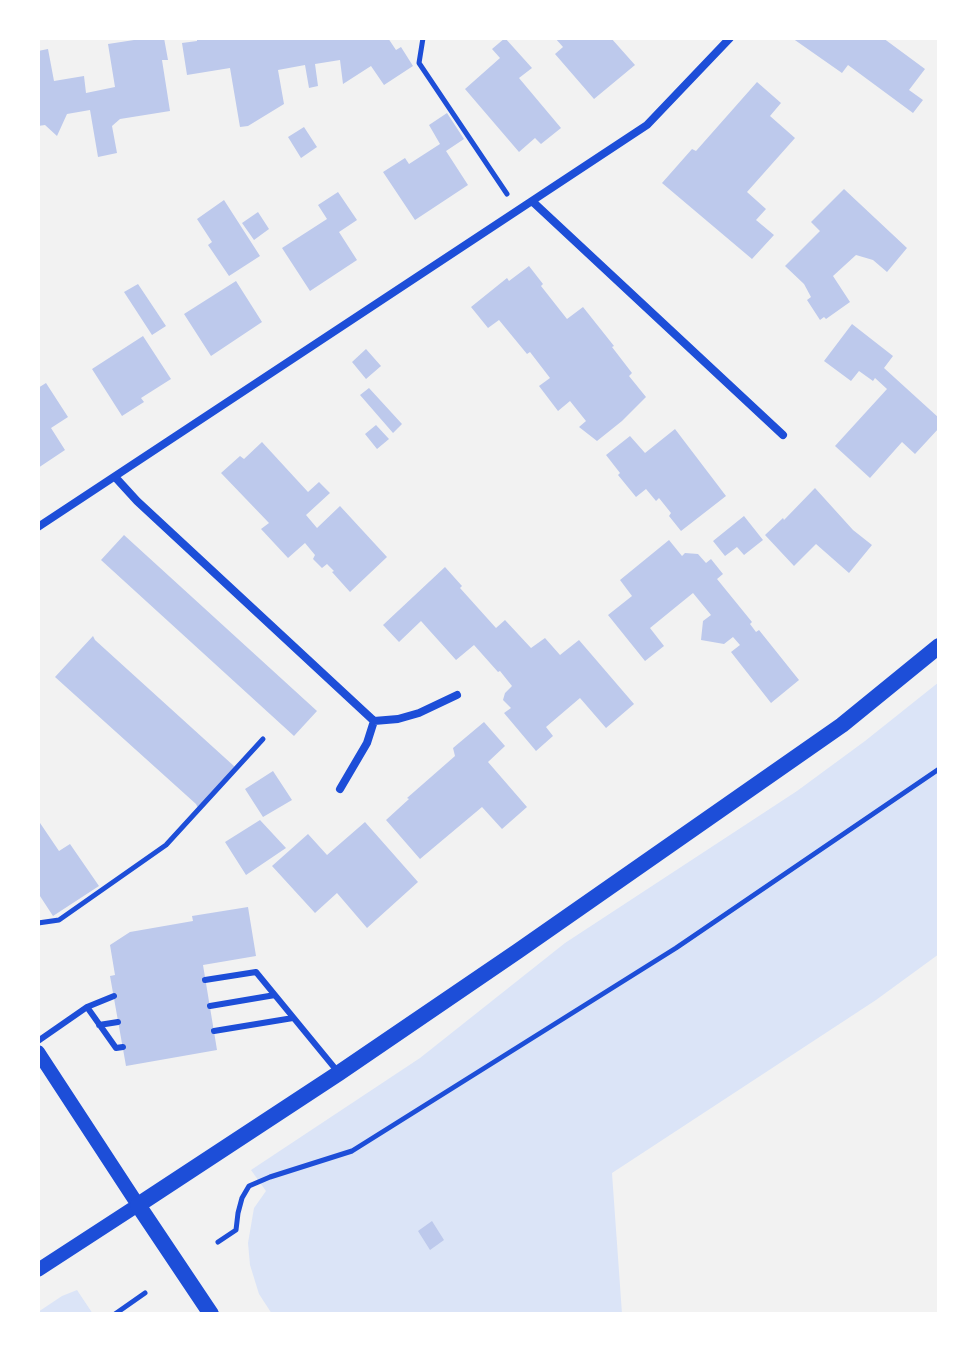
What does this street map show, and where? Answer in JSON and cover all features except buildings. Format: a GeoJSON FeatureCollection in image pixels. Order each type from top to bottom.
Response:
{"type":"FeatureCollection","features":[{"type":"Feature","properties":{"kind":"main road"},"geometry":{"type":"LineString","coordinates":[[211,1314],[138,1205],[518,951],[842,725],[939,646]]}},
{"type":"Feature","properties":{"kind":"street"},"geometry":{"type":"LineString","coordinates":[[38,527],[647,125],[730,38]]}},
{"type":"Feature","properties":{"kind":"street"},"geometry":{"type":"LineString","coordinates":[[533,202],[783,435]]}},
{"type":"Feature","properties":{"kind":"street"},"geometry":{"type":"LineString","coordinates":[[116,478],[374,721],[419,713],[457,695]]}},
{"type":"Feature","properties":{"kind":"street"},"geometry":{"type":"LineString","coordinates":[[340,789],[367,743],[374,721]]}},
{"type":"Feature","properties":{"kind":"street"},"geometry":{"type":"LineString","coordinates":[[38,1052],[138,1205],[38,1270]]}},
{"type":"Feature","properties":{"kind":"lane"},"geometry":{"type":"LineString","coordinates":[[205,980],[256,972],[339,1073]]}},
{"type":"Feature","properties":{"kind":"lane"},"geometry":{"type":"LineString","coordinates":[[210,1006],[275,995]]}},
{"type":"Feature","properties":{"kind":"lane"},"geometry":{"type":"LineString","coordinates":[[38,1041],[87,1007],[114,996]]}},
{"type":"Feature","properties":{"kind":"lane"},"geometry":{"type":"LineString","coordinates":[[87,1007],[116,1048],[123,1047]]}},
{"type":"Feature","properties":{"kind":"lane"},"geometry":{"type":"LineString","coordinates":[[214,1031],[293,1018]]}},
{"type":"Feature","properties":{"kind":"lane"},"geometry":{"type":"LineString","coordinates":[[99,1025],[118,1022]]}},
{"type":"Feature","properties":{"kind":"path"},"geometry":{"type":"LineString","coordinates":[[423,38],[419,63],[518,211]]}},
{"type":"Feature","properties":{"kind":"path"},"geometry":{"type":"LineString","coordinates":[[38,923],[59,920],[166,845],[263,739]]}},
{"type":"Feature","properties":{"kind":"path"},"geometry":{"type":"LineString","coordinates":[[218,1242],[236,1230],[242,1198],[249,1186],[352,1151],[676,948],[939,769]]}},
{"type":"Feature","properties":{"kind":"path"},"geometry":{"type":"LineString","coordinates":[[115,1314],[145,1293]]}},
{"type":"Feature","properties":{"kind":"shaded area"},"geometry":{"type":"Polygon","coordinates":[[[939,682],[939,954],[876,1000],[612,1173],[622,1314],[272,1314],[259,1294],[250,1265],[248,1243],[254,1208],[266,1191],[251,1170],[420,1058],[565,943],[797,791],[939,682]]]}},
{"type":"Feature","properties":{"kind":"shaded area"},"geometry":{"type":"Polygon","coordinates":[[[77,1290],[93,1314],[38,1314],[62,1296],[77,1290]]]}}]}
